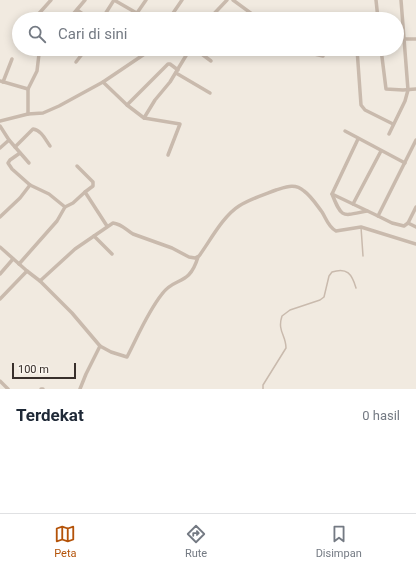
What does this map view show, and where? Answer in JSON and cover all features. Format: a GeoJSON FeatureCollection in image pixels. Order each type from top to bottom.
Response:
{"type":"FeatureCollection","features":[{"type":"Feature","properties":{"kind":"street"},"geometry":{"type":"LineString","coordinates":[[40,12],[51,0]]}},
{"type":"Feature","properties":{"kind":"street"},"geometry":{"type":"LineString","coordinates":[[80,12],[77,10],[85,0]]}},
{"type":"Feature","properties":{"kind":"street"},"geometry":{"type":"LineString","coordinates":[[106,12],[114,0],[135,12]]}},
{"type":"Feature","properties":{"kind":"street"},"geometry":{"type":"LineString","coordinates":[[138,12],[146,0]]}},
{"type":"Feature","properties":{"kind":"street"},"geometry":{"type":"LineString","coordinates":[[174,12],[182,0]]}},
{"type":"Feature","properties":{"kind":"street"},"geometry":{"type":"LineString","coordinates":[[216,12],[227,0]]}},
{"type":"Feature","properties":{"kind":"street"},"geometry":{"type":"LineString","coordinates":[[233,0],[249,12]]}},
{"type":"Feature","properties":{"kind":"street"},"geometry":{"type":"LineString","coordinates":[[376,0],[377,12]]}},
{"type":"Feature","properties":{"kind":"street"},"geometry":{"type":"LineString","coordinates":[[401,0],[402,12]]}},
{"type":"Feature","properties":{"kind":"street"},"geometry":{"type":"LineString","coordinates":[[389,134],[405,101],[408,90],[404,39],[416,39]]}},
{"type":"Feature","properties":{"kind":"street"},"geometry":{"type":"LineString","coordinates":[[28,114],[28,88],[37,71],[39,56]]}},
{"type":"Feature","properties":{"kind":"street"},"geometry":{"type":"LineString","coordinates":[[76,62],[81,56]]}},
{"type":"Feature","properties":{"kind":"street"},"geometry":{"type":"LineString","coordinates":[[0,121],[28,114],[43,113],[59,106],[103,82],[142,56]]}},
{"type":"Feature","properties":{"kind":"street"},"geometry":{"type":"LineString","coordinates":[[144,118],[186,56]]}},
{"type":"Feature","properties":{"kind":"street"},"geometry":{"type":"LineString","coordinates":[[204,56],[211,61]]}},
{"type":"Feature","properties":{"kind":"street"},"geometry":{"type":"LineString","coordinates":[[358,56],[362,107],[393,124]]}},
{"type":"Feature","properties":{"kind":"street"},"geometry":{"type":"LineString","coordinates":[[382,56],[386,89],[416,89]]}},
{"type":"Feature","properties":{"kind":"street"},"geometry":{"type":"LineString","coordinates":[[12,59],[2,82],[28,88]]}},
{"type":"Feature","properties":{"kind":"street"},"geometry":{"type":"LineString","coordinates":[[127,105],[168,64],[210,93]]}},
{"type":"Feature","properties":{"kind":"street"},"geometry":{"type":"LineString","coordinates":[[103,82],[127,105],[144,118],[180,124],[168,155]]}},
{"type":"Feature","properties":{"kind":"street"},"geometry":{"type":"LineString","coordinates":[[0,126],[9,140],[29,163]]}},
{"type":"Feature","properties":{"kind":"street"},"geometry":{"type":"LineString","coordinates":[[15,147],[31,129],[34,129],[41,134],[50,146]]}},
{"type":"Feature","properties":{"kind":"street"},"geometry":{"type":"LineString","coordinates":[[345,131],[405,163]]}},
{"type":"Feature","properties":{"kind":"street"},"geometry":{"type":"LineString","coordinates":[[358,139],[332,194],[342,214],[346,215],[367,211]]}},
{"type":"Feature","properties":{"kind":"street"},"geometry":{"type":"LineString","coordinates":[[0,148],[9,140]]}},
{"type":"Feature","properties":{"kind":"street"},"geometry":{"type":"LineString","coordinates":[[378,216],[416,140]]}},
{"type":"Feature","properties":{"kind":"street"},"geometry":{"type":"LineString","coordinates":[[354,204],[381,151]]}},
{"type":"Feature","properties":{"kind":"street"},"geometry":{"type":"LineString","coordinates":[[20,153],[8,162],[12,169],[30,185],[49,194],[65,207]]}},
{"type":"Feature","properties":{"kind":"street"},"geometry":{"type":"LineString","coordinates":[[19,264],[57,221],[65,207],[73,204],[93,186],[93,182],[77,166]]}},
{"type":"Feature","properties":{"kind":"street"},"geometry":{"type":"LineString","coordinates":[[0,217],[20,198],[30,185]]}},
{"type":"Feature","properties":{"kind":"street"},"geometry":{"type":"LineString","coordinates":[[0,247],[40,281],[72,313],[100,346],[111,352],[127,357],[153,306],[163,292],[188,276],[196,265],[198,257],[221,226],[238,207],[262,195],[288,186],[298,186],[322,213],[333,230],[340,231],[361,227],[416,244]]}},
{"type":"Feature","properties":{"kind":"street"},"geometry":{"type":"LineString","coordinates":[[85,192],[107,226]]}},
{"type":"Feature","properties":{"kind":"street"},"geometry":{"type":"LineString","coordinates":[[332,194],[401,227],[406,226],[416,207]]}},
{"type":"Feature","properties":{"kind":"street"},"geometry":{"type":"LineString","coordinates":[[40,281],[75,249],[113,223],[122,225],[133,234],[172,248],[189,257],[198,257]]}},
{"type":"Feature","properties":{"kind":"street"},"geometry":{"type":"LineString","coordinates":[[408,223],[416,227]]}},
{"type":"Feature","properties":{"kind":"street"},"geometry":{"type":"LineString","coordinates":[[94,236],[112,254]]}},
{"type":"Feature","properties":{"kind":"street"},"geometry":{"type":"LineString","coordinates":[[0,274],[13,259]]}},
{"type":"Feature","properties":{"kind":"street"},"geometry":{"type":"LineString","coordinates":[[0,299],[27,271]]}},
{"type":"Feature","properties":{"kind":"street"},"geometry":{"type":"LineString","coordinates":[[80,389],[100,346]]}},
{"type":"Feature","properties":{"kind":"street"},"geometry":{"type":"LineString","coordinates":[[0,381],[8,389]]}},
{"type":"Feature","properties":{"kind":"lane"},"geometry":{"type":"LineString","coordinates":[[361,227],[363,256]]}},
{"type":"Feature","properties":{"kind":"lane"},"geometry":{"type":"LineString","coordinates":[[264,389],[263,385],[286,348],[286,344],[280,329],[282,316],[290,310],[324,298],[329,276],[332,272],[342,271],[348,273],[353,277],[356,288]]}}]}
